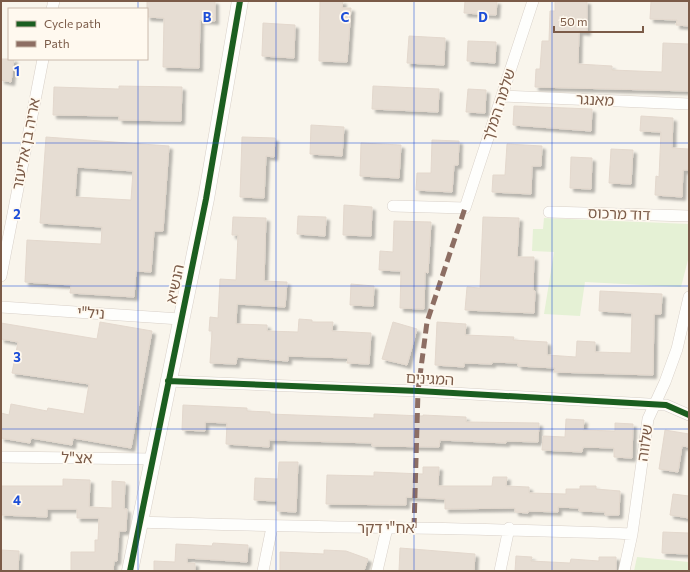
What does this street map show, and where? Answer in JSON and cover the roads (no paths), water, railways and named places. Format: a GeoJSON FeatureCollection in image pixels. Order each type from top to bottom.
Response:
{"type":"FeatureCollection","features":[{"type":"Feature","properties":{"kind":"street","name":"הנשיא"},"geometry":{"type":"LineString","coordinates":[[130,571],[180,319],[206,199],[240,1]]}},
{"type":"Feature","properties":{"kind":"street","name":"שלמה המלך"},"geometry":{"type":"LineString","coordinates":[[394,206],[465,208],[533,1]]}},
{"type":"Feature","properties":{"kind":"street","name":"אריה בן אליעזר"},"geometry":{"type":"LineString","coordinates":[[1,276],[43,60]]}},
{"type":"Feature","properties":{"kind":"street","name":"מאנגר"},"geometry":{"type":"LineString","coordinates":[[502,96],[689,104]]}},
{"type":"Feature","properties":{"kind":"street","name":"דוד מרכוס"},"geometry":{"type":"LineString","coordinates":[[549,212],[689,216]]}},
{"type":"Feature","properties":{"kind":"street","name":"שלווה"},"geometry":{"type":"LineString","coordinates":[[624,571],[632,534],[647,426],[653,405],[665,382],[677,349],[689,297]]}},
{"type":"Feature","properties":{"kind":"street","name":"ניל\"י"},"geometry":{"type":"LineString","coordinates":[[1,307],[180,319]]}},
{"type":"Feature","properties":{"kind":"street","name":"המגינים"},"geometry":{"type":"LineString","coordinates":[[168,381],[418,391],[666,405],[689,415]]}},
{"type":"Feature","properties":{"kind":"street","name":"אצ\"ל"},"geometry":{"type":"LineString","coordinates":[[1,457],[152,459]]}},
{"type":"Feature","properties":{"kind":"street","name":"אח\"י דקר"},"geometry":{"type":"LineString","coordinates":[[140,522],[272,527],[509,528],[632,534]]}},
{"type":"Feature","properties":{"kind":"street"},"geometry":{"type":"LineString","coordinates":[[263,571],[272,527]]}},
{"type":"Feature","properties":{"kind":"street"},"geometry":{"type":"LineString","coordinates":[[377,571],[387,528]]}},
{"type":"Feature","properties":{"kind":"street"},"geometry":{"type":"LineString","coordinates":[[500,571],[509,528]]}}]}
